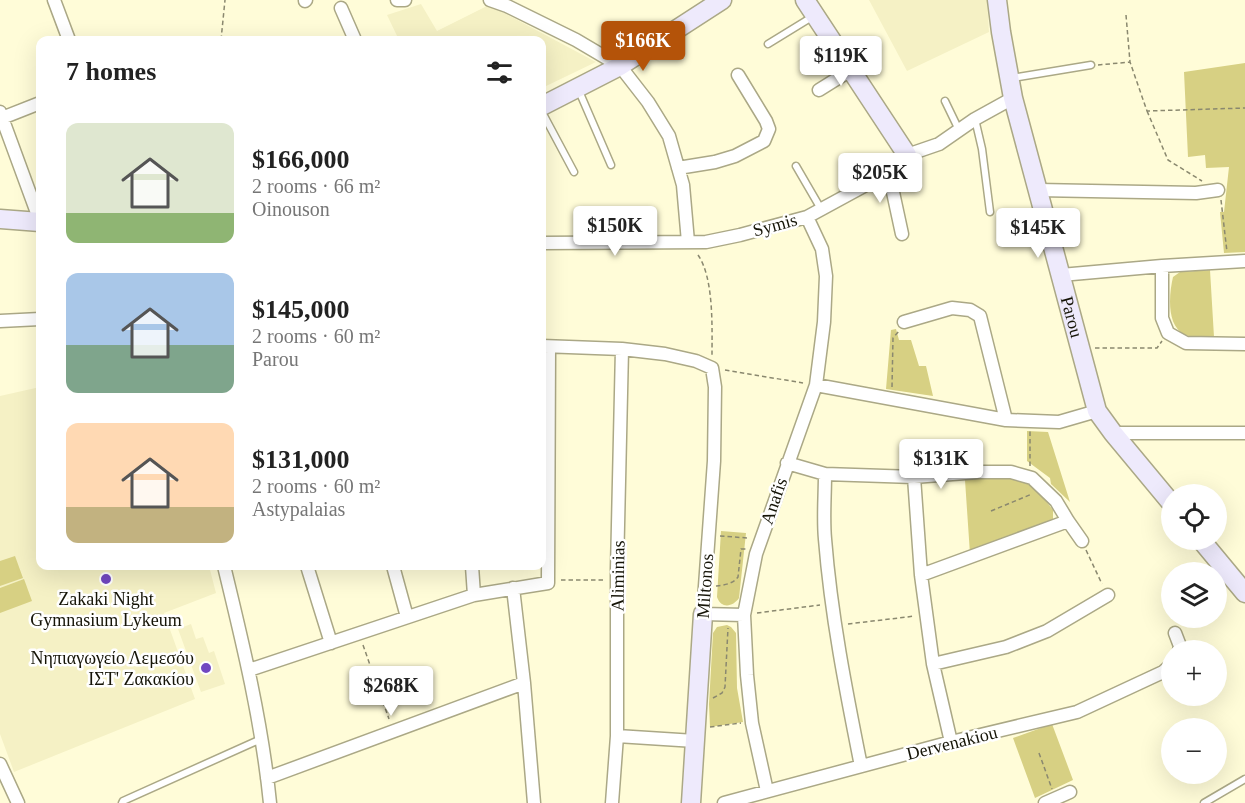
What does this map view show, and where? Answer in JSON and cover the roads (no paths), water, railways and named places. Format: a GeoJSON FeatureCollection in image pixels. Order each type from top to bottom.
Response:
{"type":"FeatureCollection","features":[{"type":"Feature","properties":{"kind":"street"},"geometry":{"type":"LineString","coordinates":[[54,0],[68,36]]}},
{"type":"Feature","properties":{"kind":"street"},"geometry":{"type":"LineString","coordinates":[[397,0],[405,0]]}},
{"type":"Feature","properties":{"kind":"street"},"geometry":{"type":"LineString","coordinates":[[490,0],[576,40],[620,66],[648,102],[669,136],[683,185],[688,242]]}},
{"type":"Feature","properties":{"kind":"street","name":"Parou"},"geometry":{"type":"LineString","coordinates":[[997,0],[1013,98],[1097,411],[1161,491]]}},
{"type":"Feature","properties":{"kind":"street"},"geometry":{"type":"LineString","coordinates":[[546,104],[620,66],[713,2]]}},
{"type":"Feature","properties":{"kind":"street"},"geometry":{"type":"LineString","coordinates":[[810,5],[907,155]]}},
{"type":"Feature","properties":{"kind":"street"},"geometry":{"type":"LineString","coordinates":[[341,8],[353,36]]}},
{"type":"Feature","properties":{"kind":"street"},"geometry":{"type":"LineString","coordinates":[[819,90],[851,70]]}},
{"type":"Feature","properties":{"kind":"street"},"geometry":{"type":"LineString","coordinates":[[678,168],[735,156],[764,141],[769,129],[766,121],[738,75]]}},
{"type":"Feature","properties":{"kind":"street","name":"Symis"},"geometry":{"type":"LineString","coordinates":[[546,243],[706,242],[807,217],[864,186],[907,155],[939,144],[975,118],[1013,98]]}},
{"type":"Feature","properties":{"kind":"street"},"geometry":{"type":"LineString","coordinates":[[36,104],[1,115],[36,210]]}},
{"type":"Feature","properties":{"kind":"street"},"geometry":{"type":"LineString","coordinates":[[888,169],[902,234]]}},
{"type":"Feature","properties":{"kind":"street"},"geometry":{"type":"LineString","coordinates":[[1038,189],[1196,193],[1218,190]]}},
{"type":"Feature","properties":{"kind":"street","name":"Anafis"},"geometry":{"type":"LineString","coordinates":[[767,791],[752,723],[744,615],[756,554],[816,386],[824,322],[826,276],[822,249],[807,217]]}},
{"type":"Feature","properties":{"kind":"street"},"geometry":{"type":"LineString","coordinates":[[0,219],[36,221]]}},
{"type":"Feature","properties":{"kind":"street"},"geometry":{"type":"LineString","coordinates":[[1061,275],[1245,261]]}},
{"type":"Feature","properties":{"kind":"street"},"geometry":{"type":"LineString","coordinates":[[1162,266],[1162,318],[1168,333],[1186,343],[1245,344]]}},
{"type":"Feature","properties":{"kind":"street"},"geometry":{"type":"LineString","coordinates":[[904,322],[952,308],[970,310],[980,316],[1006,420]]}},
{"type":"Feature","properties":{"kind":"street"},"geometry":{"type":"LineString","coordinates":[[0,321],[36,319]]}},
{"type":"Feature","properties":{"kind":"street"},"geometry":{"type":"LineString","coordinates":[[546,346],[622,349]]}},
{"type":"Feature","properties":{"kind":"street","name":"Miltonos"},"geometry":{"type":"LineString","coordinates":[[622,349],[665,354],[696,361],[712,368],[716,387],[703,614],[700,734],[692,803]]}},
{"type":"Feature","properties":{"kind":"street","name":"Aliminias"},"geometry":{"type":"LineString","coordinates":[[612,803],[617,736],[617,580],[622,349]]}},
{"type":"Feature","properties":{"kind":"street"},"geometry":{"type":"LineString","coordinates":[[816,386],[1006,420],[1059,422],[1097,411]]}},
{"type":"Feature","properties":{"kind":"street"},"geometry":{"type":"LineString","coordinates":[[249,670],[474,595],[548,583],[546,425]]}},
{"type":"Feature","properties":{"kind":"street"},"geometry":{"type":"LineString","coordinates":[[1113,433],[1245,433]]}},
{"type":"Feature","properties":{"kind":"street"},"geometry":{"type":"LineString","coordinates":[[787,463],[825,474],[914,477],[1011,472],[1029,477],[1044,489],[1056,501],[1082,541]]}},
{"type":"Feature","properties":{"kind":"street"},"geometry":{"type":"LineString","coordinates":[[825,474],[825,537],[832,603],[861,766]]}},
{"type":"Feature","properties":{"kind":"street"},"geometry":{"type":"LineString","coordinates":[[914,477],[921,575],[933,664],[951,742]]}},
{"type":"Feature","properties":{"kind":"street"},"geometry":{"type":"LineString","coordinates":[[921,575],[1068,521]]}},
{"type":"Feature","properties":{"kind":"street"},"geometry":{"type":"LineString","coordinates":[[1209,550],[1245,593]]}},
{"type":"Feature","properties":{"kind":"street"},"geometry":{"type":"LineString","coordinates":[[225,570],[249,670],[270,803]]}},
{"type":"Feature","properties":{"kind":"street"},"geometry":{"type":"LineString","coordinates":[[308,570],[331,643]]}},
{"type":"Feature","properties":{"kind":"street"},"geometry":{"type":"LineString","coordinates":[[394,570],[407,617]]}},
{"type":"Feature","properties":{"kind":"street"},"geometry":{"type":"LineString","coordinates":[[472,570],[474,595]]}},
{"type":"Feature","properties":{"kind":"street"},"geometry":{"type":"LineString","coordinates":[[513,588],[534,803]]}},
{"type":"Feature","properties":{"kind":"street"},"geometry":{"type":"LineString","coordinates":[[933,664],[1006,647],[1047,632],[1108,595]]}},
{"type":"Feature","properties":{"kind":"street"},"geometry":{"type":"LineString","coordinates":[[703,614],[744,615]]}},
{"type":"Feature","properties":{"kind":"street"},"geometry":{"type":"LineString","coordinates":[[1175,633],[1178,640]]}},
{"type":"Feature","properties":{"kind":"street","name":"Dervenakiou"},"geometry":{"type":"LineString","coordinates":[[724,803],[951,742],[1077,712],[1161,673]]}},
{"type":"Feature","properties":{"kind":"street"},"geometry":{"type":"LineString","coordinates":[[267,778],[524,683]]}},
{"type":"Feature","properties":{"kind":"street"},"geometry":{"type":"LineString","coordinates":[[617,736],[700,734]]}},
{"type":"Feature","properties":{"kind":"street"},"geometry":{"type":"LineString","coordinates":[[0,764],[18,803]]}},
{"type":"Feature","properties":{"kind":"street"},"geometry":{"type":"LineString","coordinates":[[1051,801],[1070,792]]}},
{"type":"Feature","properties":{"kind":"lane"},"geometry":{"type":"LineString","coordinates":[[768,44],[810,5]]}},
{"type":"Feature","properties":{"kind":"lane"},"geometry":{"type":"LineString","coordinates":[[1009,79],[1091,65]]}},
{"type":"Feature","properties":{"kind":"lane"},"geometry":{"type":"LineString","coordinates":[[578,88],[611,165]]}},
{"type":"Feature","properties":{"kind":"lane"},"geometry":{"type":"LineString","coordinates":[[945,101],[959,130]]}},
{"type":"Feature","properties":{"kind":"lane"},"geometry":{"type":"LineString","coordinates":[[975,118],[982,149],[990,212]]}},
{"type":"Feature","properties":{"kind":"lane"},"geometry":{"type":"LineString","coordinates":[[546,120],[574,172]]}},
{"type":"Feature","properties":{"kind":"lane"},"geometry":{"type":"LineString","coordinates":[[796,166],[821,209]]}},
{"type":"Feature","properties":{"kind":"lane"},"geometry":{"type":"LineString","coordinates":[[122,803],[261,739]]}},
{"type":"Feature","properties":{"kind":"lane"},"geometry":{"type":"LineString","coordinates":[[1204,803],[1245,779]]}},
{"type":"Feature","properties":{"kind":"place","name":"Zakaki Night Gymnasium Lykeum"},"geometry":{"type":"Point","coordinates":[106,579]}},
{"type":"Feature","properties":{"kind":"place","name":"Νηπιαγωγείο Λεμεσόυ ΙΣΤ' Ζακακίου"},"geometry":{"type":"Point","coordinates":[206,668]}}]}
